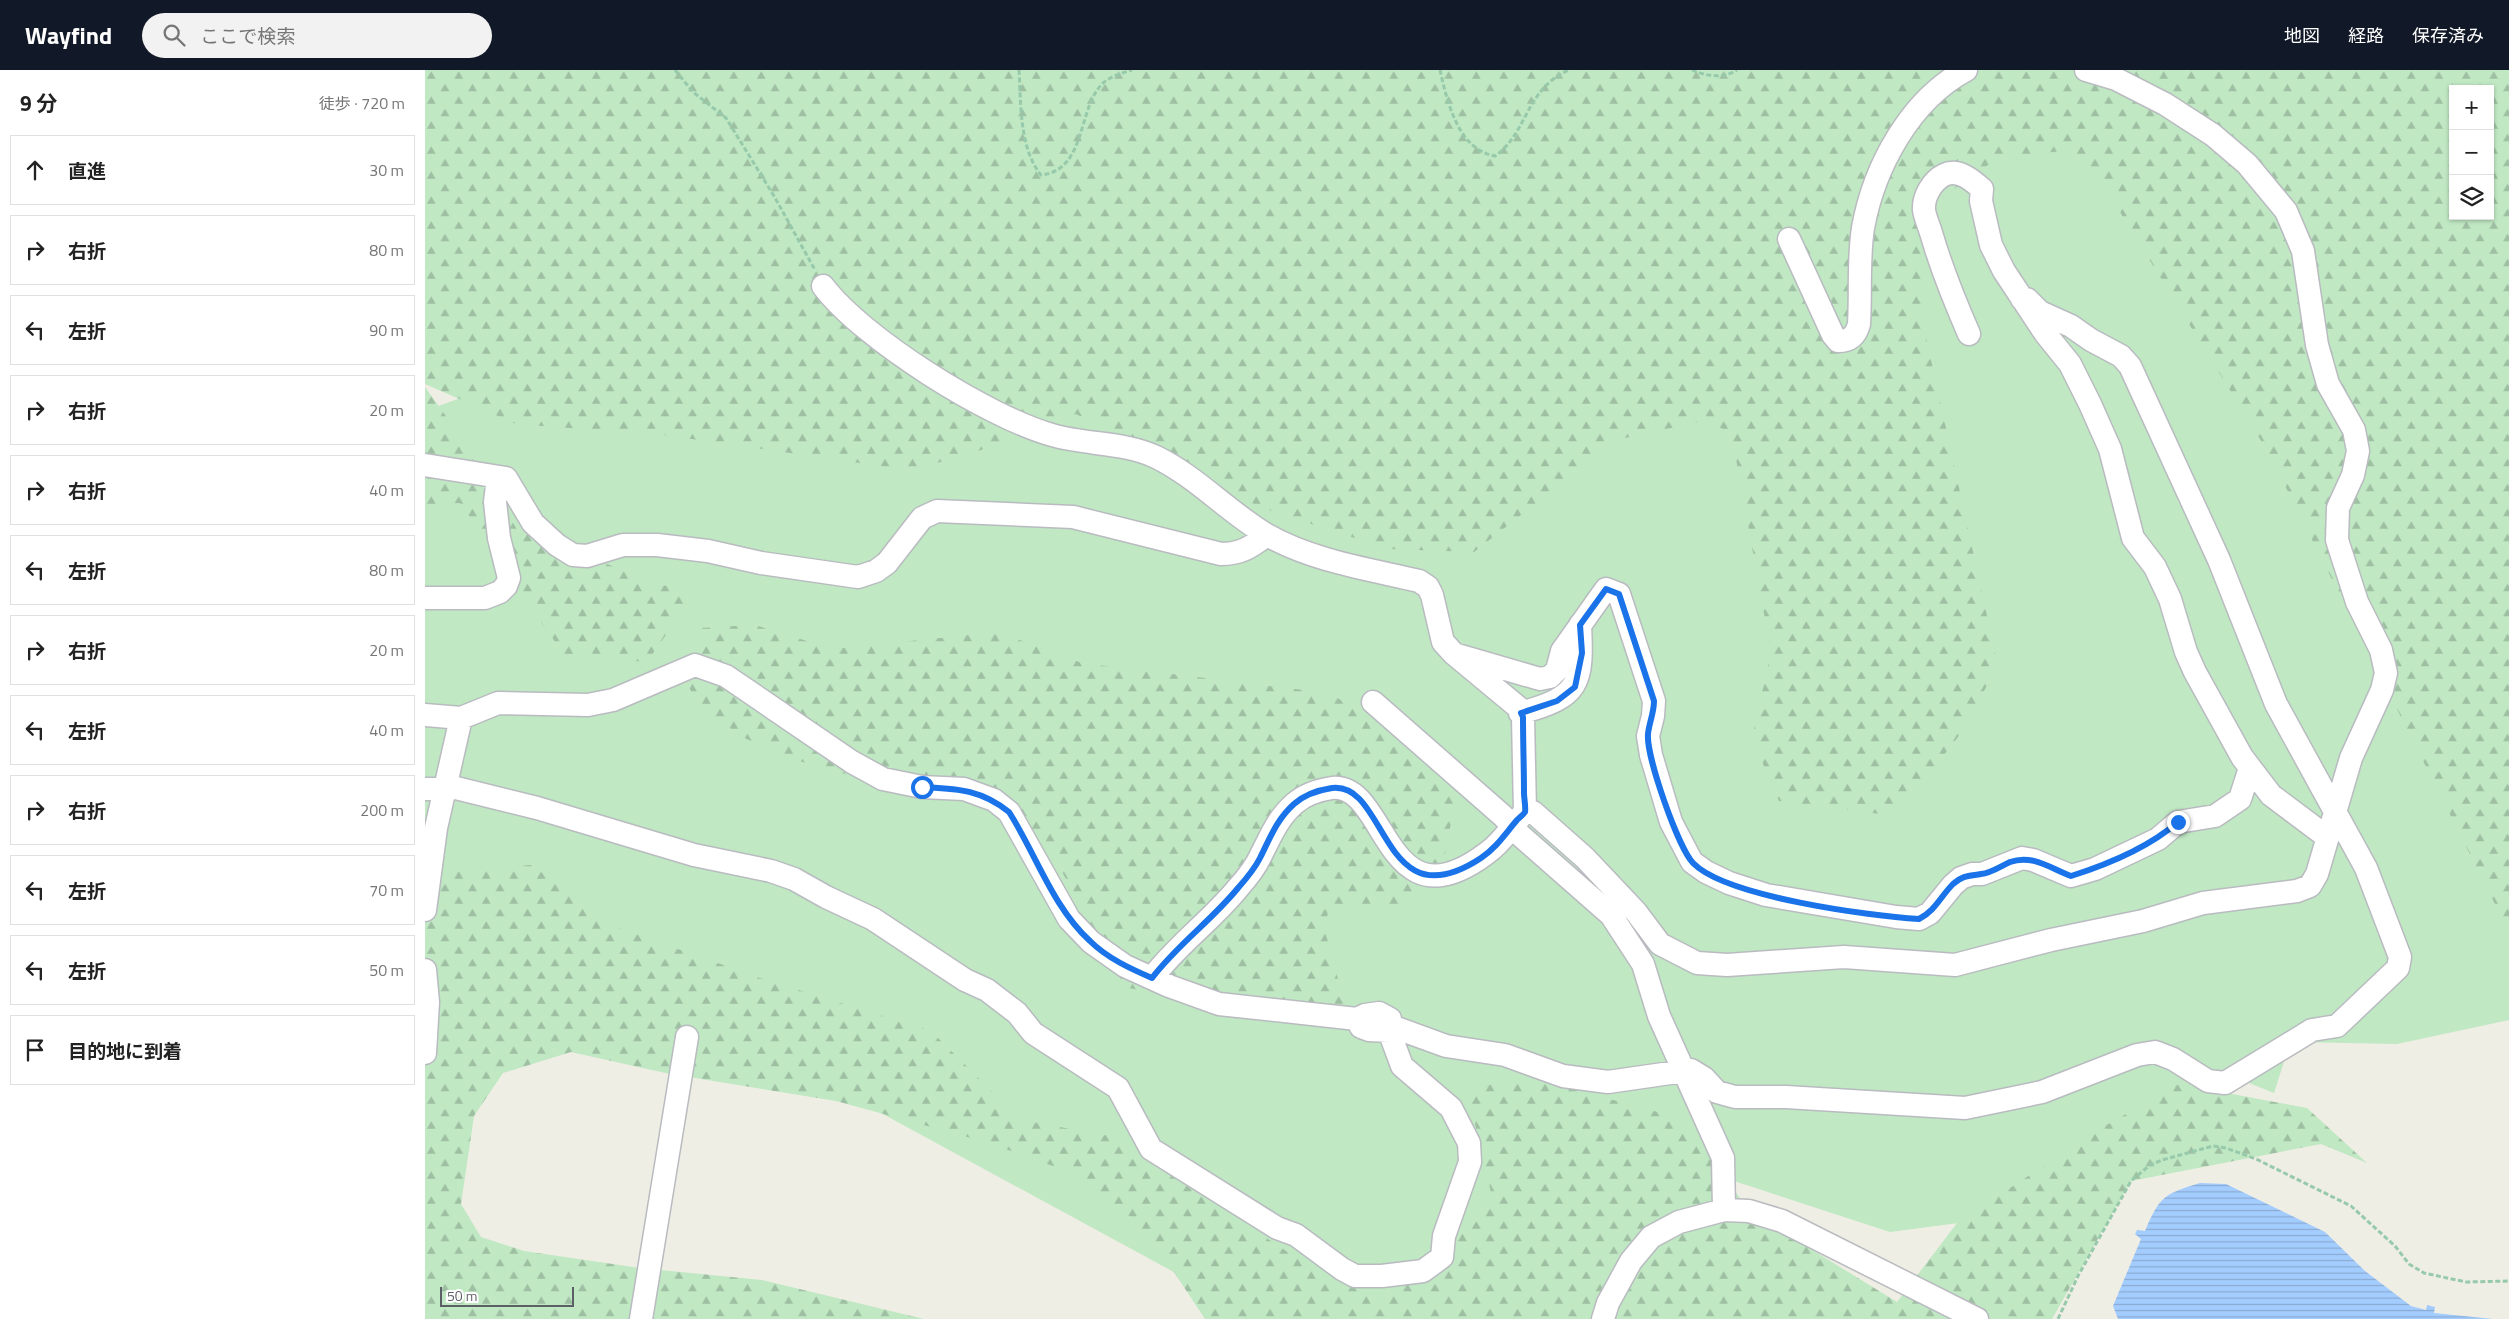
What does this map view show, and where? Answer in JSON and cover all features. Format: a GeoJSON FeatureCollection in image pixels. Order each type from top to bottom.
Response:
{"type":"FeatureCollection","features":[{"type":"Feature","properties":{"kind":"street"},"geometry":{"type":"LineString","coordinates":[[1789,239],[1833,336],[1838,341],[1846,341],[1856,334],[1859,324],[1863,229],[1876,179],[1909,122],[1933,95],[1954,76],[1966,70]]}},
{"type":"Feature","properties":{"kind":"street"},"geometry":{"type":"LineString","coordinates":[[1152,978],[1164,962],[1196,933],[1238,888],[1259,859],[1275,824],[1294,803],[1312,793],[1334,788],[1351,792],[1362,804],[1406,865],[1424,876],[1446,874],[1470,865],[1505,838],[1519,819],[1533,812],[1585,858],[1636,912],[1660,944],[1697,963],[1727,965],[1844,957],[1955,965],[2051,940],[2143,921],[2203,903],[2297,891],[2309,886],[2317,874],[2333,812],[2351,758],[2382,690],[2386,673],[2381,650],[2357,602],[2337,540],[2338,508],[2353,475],[2358,451],[2353,430],[2328,384],[2317,345],[2303,251],[2286,211],[2247,164],[2213,136],[2165,104],[2116,79],[2086,70]]}},
{"type":"Feature","properties":{"kind":"street"},"geometry":{"type":"LineString","coordinates":[[1969,334],[1952,296],[1924,210],[1934,182],[1946,174],[1960,174],[1973,181],[1982,189],[1981,201],[1991,245],[2003,271],[2070,364],[2090,404],[2109,449],[2133,538],[2155,567],[2170,599],[2192,665],[2242,757],[2271,795],[2327,837]]}},
{"type":"Feature","properties":{"kind":"street"},"geometry":{"type":"LineString","coordinates":[[823,286],[835,301],[873,333],[902,355],[981,406],[1053,436],[1141,450],[1178,469],[1267,535],[1285,544],[1338,562],[1419,581],[1428,587],[1432,595],[1443,642],[1454,654],[1511,701],[1523,717],[1519,819]]}},
{"type":"Feature","properties":{"kind":"street"},"geometry":{"type":"LineString","coordinates":[[425,715],[461,718],[498,702],[588,705],[613,700],[695,664],[726,676],[852,762],[883,779],[922,787],[964,789],[994,800],[1009,812],[1025,836],[1043,874],[1075,925],[1091,942],[1125,966],[1219,1004],[1357,1020],[1361,1028],[1369,1030],[1390,1028],[1446,1046],[1505,1055],[1563,1076],[1608,1082],[1691,1070],[1704,1078],[1717,1092],[1735,1097],[1786,1097],[1965,1108],[2042,1092],[2137,1055],[2155,1052],[2173,1059],[2208,1081],[2225,1084],[2311,1030],[2337,1026],[2398,968],[2400,957],[2366,868],[2345,827],[2333,812],[2276,704],[2219,560],[2130,366],[2121,356],[2091,340],[2071,326],[2039,312],[2027,299],[2022,299]]}},
{"type":"Feature","properties":{"kind":"street"},"geometry":{"type":"LineString","coordinates":[[425,465],[506,478],[533,523],[557,545],[573,555],[587,556],[623,546],[657,545],[708,551],[761,563],[858,577],[876,571],[887,562],[922,518],[937,511],[1073,517],[1221,554],[1236,554],[1250,548],[1267,535]]}},
{"type":"Feature","properties":{"kind":"street"},"geometry":{"type":"LineString","coordinates":[[425,598],[485,598],[500,592],[506,586],[509,578],[499,538],[495,502],[498,477]]}},
{"type":"Feature","properties":{"kind":"street"},"geometry":{"type":"LineString","coordinates":[[1454,654],[1540,678],[1550,676],[1557,670],[1562,650],[1606,589],[1619,594],[1654,701],[1653,716],[1648,736],[1651,755],[1671,822],[1692,862],[1706,872],[1729,883],[1766,895],[1867,914],[1919,919],[1930,913],[1961,878],[1972,874],[1982,874],[2022,858],[2033,860],[2071,876],[2095,868],[2158,839],[2178,822],[2215,816],[2240,799],[2250,768]]}},
{"type":"Feature","properties":{"kind":"street"},"geometry":{"type":"LineString","coordinates":[[1521,713],[1557,701],[1575,687],[1582,653],[1580,625]]}},
{"type":"Feature","properties":{"kind":"street"},"geometry":{"type":"LineString","coordinates":[[1373,702],[1519,819],[1611,915],[1643,964],[1659,1016],[1723,1158],[1724,1210]]}},
{"type":"Feature","properties":{"kind":"street"},"geometry":{"type":"LineString","coordinates":[[425,910],[436,828],[435,788],[461,718]]}},
{"type":"Feature","properties":{"kind":"street"},"geometry":{"type":"LineString","coordinates":[[435,788],[456,788],[537,808],[701,857],[771,871],[794,879],[825,897],[873,919],[965,980],[987,990],[1017,1013],[1033,1033],[1118,1088],[1151,1149],[1277,1228],[1296,1234],[1342,1269],[1355,1276],[1382,1276],[1423,1271],[1442,1257],[1445,1236],[1470,1162],[1469,1143],[1451,1108],[1402,1066],[1390,1028]]}},
{"type":"Feature","properties":{"kind":"street"},"geometry":{"type":"LineString","coordinates":[[425,970],[429,1002],[425,1053]]}},
{"type":"Feature","properties":{"kind":"street"},"geometry":{"type":"LineString","coordinates":[[641,1319],[687,1037]]}},
{"type":"Feature","properties":{"kind":"street"},"geometry":{"type":"LineString","coordinates":[[1603,1319],[1608,1303],[1631,1261],[1651,1237],[1679,1222],[1724,1210],[1749,1211],[1782,1221],[1977,1319]]}},
{"type":"Feature","properties":{"kind":"path"},"geometry":{"type":"LineString","coordinates":[[675,70],[693,92],[727,118],[774,196],[823,286]]}},
{"type":"Feature","properties":{"kind":"path"},"geometry":{"type":"LineString","coordinates":[[1019,70],[1028,152],[1033,165],[1041,175],[1055,173],[1070,158],[1097,92],[1104,82],[1132,70]]}},
{"type":"Feature","properties":{"kind":"path"},"geometry":{"type":"LineString","coordinates":[[1440,70],[1451,110],[1464,135],[1484,154],[1495,156],[1505,149],[1538,93],[1551,80],[1569,70]]}},
{"type":"Feature","properties":{"kind":"path"},"geometry":{"type":"LineString","coordinates":[[1692,70],[1701,74],[1722,76],[1737,70]]}},
{"type":"Feature","properties":{"kind":"path"},"geometry":{"type":"LineString","coordinates":[[2058,1319],[2077,1276],[2131,1180],[2150,1165],[2162,1160],[2213,1146],[2226,1148],[2256,1159],[2351,1206],[2395,1246],[2409,1264],[2424,1274],[2466,1282],[2509,1280]]}},
{"type":"Feature","properties":{"kind":"green space"},"geometry":{"type":"Polygon","coordinates":[[[425,70],[2509,70],[2509,932],[2268,452],[2099,178],[2062,151],[1998,158],[1924,210],[1921,314],[1998,666],[1958,737],[1896,816],[1779,801],[1752,738],[1771,652],[1731,431],[1698,422],[1616,440],[1474,552],[1388,549],[1260,507],[1076,414],[965,456],[908,470],[664,435],[516,424],[425,384],[425,70]]]}},
{"type":"Feature","properties":{"kind":"green space"},"geometry":{"type":"Polygon","coordinates":[[[2235,70],[2509,868],[2509,1020],[2397,1044],[2296,1042],[2289,1046],[2274,1093],[2244,1081],[2027,1214],[1890,1232],[1694,1168],[1468,1319],[1298,1319],[1218,1296],[835,1088],[456,976],[425,1265],[425,411],[485,389],[1765,186],[2235,70]]]}},
{"type":"Feature","properties":{"kind":"green space"},"geometry":{"type":"Polygon","coordinates":[[[425,387],[448,419],[518,531],[693,596],[647,662],[564,655],[460,503],[425,505],[425,387]]]}},
{"type":"Feature","properties":{"kind":"green space"},"geometry":{"type":"Polygon","coordinates":[[[755,625],[833,649],[998,632],[1082,663],[1328,693],[1378,720],[1445,779],[1454,806],[1443,866],[1409,907],[1329,905],[1325,931],[1341,990],[1360,1005],[1241,1013],[1125,987],[1060,868],[1025,829],[969,791],[884,785],[799,761],[742,737],[699,705],[686,682],[700,628],[755,625]]]}},
{"type":"Feature","properties":{"kind":"green space"},"geometry":{"type":"Polygon","coordinates":[[[532,865],[610,925],[760,978],[931,1031],[1021,1120],[1110,1136],[1303,1262],[1382,1298],[1423,1271],[1493,1201],[1466,1085],[1553,1084],[1684,1119],[1749,1211],[1897,1302],[1957,1223],[2103,1127],[2179,1084],[2307,1108],[2367,1163],[2321,1144],[2131,1181],[2052,1319],[1205,1319],[1164,1257],[1130,1217],[1081,1176],[986,1142],[836,1101],[670,1074],[571,1052],[503,1073],[474,1116],[461,1204],[481,1237],[524,1251],[640,1268],[762,1280],[924,1319],[425,1319],[425,879],[430,871],[532,865]]]}},
{"type":"Feature","properties":{"kind":"water"},"geometry":{"type":"Polygon","coordinates":[[[2200,1183],[2226,1184],[2325,1232],[2365,1271],[2411,1306],[2426,1310],[2427,1305],[2435,1307],[2434,1313],[2493,1319],[2118,1319],[2113,1306],[2141,1239],[2135,1234],[2137,1230],[2145,1231],[2155,1210],[2165,1198],[2178,1190],[2200,1183]]]}},
{"type":"Feature","properties":{"kind":"route"},"geometry":{"type":"LineString","coordinates":[[922,787],[964,789],[994,800],[1009,812],[1025,836],[1043,874],[1069,919],[1091,942],[1125,966],[1152,978],[1164,962],[1196,933],[1238,888],[1259,859],[1275,824],[1294,803],[1312,793],[1334,788],[1351,792],[1362,804],[1406,865],[1424,876],[1446,874],[1470,865],[1488,853],[1505,838],[1516,821],[1525,812],[1523,717],[1521,713],[1557,701],[1575,687],[1582,653],[1580,625],[1606,589],[1619,594],[1654,701],[1653,716],[1648,736],[1651,755],[1671,822],[1692,862],[1706,872],[1729,883],[1766,895],[1833,908],[1896,918],[1919,919],[1930,913],[1941,898],[1961,878],[1972,874],[1982,874],[2022,858],[2033,860],[2071,876],[2095,868],[2158,839],[2178,822]]}}]}
